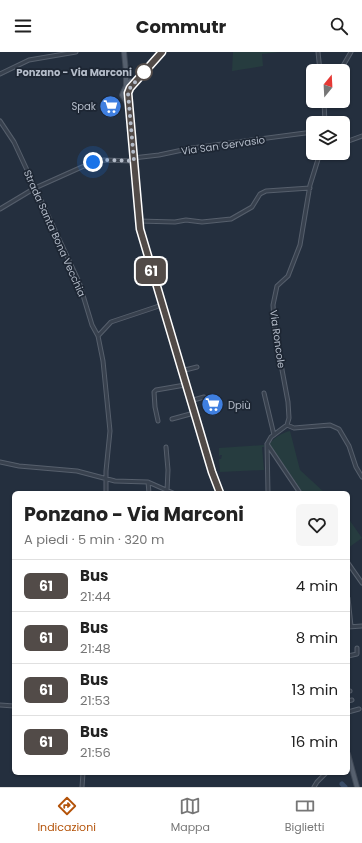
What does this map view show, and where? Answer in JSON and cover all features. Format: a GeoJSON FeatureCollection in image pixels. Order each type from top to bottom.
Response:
{"type":"FeatureCollection","features":[{"type":"Feature","properties":{"kind":"main road"},"geometry":{"type":"LineString","coordinates":[[124,52],[127,77],[132,82],[122,93],[127,97],[129,110],[138,221],[185,385],[215,484],[219,491]]}},
{"type":"Feature","properties":{"kind":"main road"},"geometry":{"type":"LineString","coordinates":[[350,769],[357,787]]}},
{"type":"Feature","properties":{"kind":"street"},"geometry":{"type":"LineString","coordinates":[[0,74],[29,60],[76,52]]}},
{"type":"Feature","properties":{"kind":"street"},"geometry":{"type":"LineString","coordinates":[[132,82],[162,52]]}},
{"type":"Feature","properties":{"kind":"street"},"geometry":{"type":"LineString","coordinates":[[318,52],[319,64]]}},
{"type":"Feature","properties":{"kind":"street"},"geometry":{"type":"LineString","coordinates":[[344,64],[351,52]]}},
{"type":"Feature","properties":{"kind":"street","name":"Strada Santa Bona Vecchia"},"geometry":{"type":"LineString","coordinates":[[0,121],[14,142],[79,282],[92,325],[98,336],[104,368],[110,431],[106,491]]}},
{"type":"Feature","properties":{"kind":"street","name":"Via San Gervasio"},"geometry":{"type":"LineString","coordinates":[[0,209],[35,188],[93,162],[159,156],[192,148],[306,133]]}},
{"type":"Feature","properties":{"kind":"street"},"geometry":{"type":"LineString","coordinates":[[350,140],[362,136]]}},
{"type":"Feature","properties":{"kind":"street","name":"Via Roncole"},"geometry":{"type":"LineString","coordinates":[[287,425],[289,418],[288,402],[275,332],[273,305],[277,286],[288,276],[300,244],[310,188],[318,160]]}},
{"type":"Feature","properties":{"kind":"street"},"geometry":{"type":"LineString","coordinates":[[138,221],[175,222],[186,220],[202,222],[230,219],[252,207],[260,194],[266,191],[310,188]]}},
{"type":"Feature","properties":{"kind":"street"},"geometry":{"type":"LineString","coordinates":[[98,336],[111,322],[162,305]]}},
{"type":"Feature","properties":{"kind":"street"},"geometry":{"type":"LineString","coordinates":[[181,371],[197,367]]}},
{"type":"Feature","properties":{"kind":"street"},"geometry":{"type":"LineString","coordinates":[[158,421],[154,392],[156,390],[185,385]]}},
{"type":"Feature","properties":{"kind":"street"},"geometry":{"type":"LineString","coordinates":[[264,393],[274,435]]}},
{"type":"Feature","properties":{"kind":"street"},"geometry":{"type":"LineString","coordinates":[[190,401],[204,397]]}},
{"type":"Feature","properties":{"kind":"street"},"geometry":{"type":"LineString","coordinates":[[172,419],[194,412]]}},
{"type":"Feature","properties":{"kind":"street"},"geometry":{"type":"LineString","coordinates":[[268,491],[267,444],[274,435],[287,425],[294,428],[330,425],[339,429],[349,446],[356,467],[362,476]]}},
{"type":"Feature","properties":{"kind":"street"},"geometry":{"type":"LineString","coordinates":[[267,444],[299,491]]}},
{"type":"Feature","properties":{"kind":"street"},"geometry":{"type":"LineString","coordinates":[[0,462],[19,466],[77,471],[106,479],[148,482],[167,491],[168,470],[166,447]]}},
{"type":"Feature","properties":{"kind":"street"},"geometry":{"type":"LineString","coordinates":[[148,482],[149,491]]}},
{"type":"Feature","properties":{"kind":"street"},"geometry":{"type":"LineString","coordinates":[[350,566],[362,583]]}},
{"type":"Feature","properties":{"kind":"street"},"geometry":{"type":"LineString","coordinates":[[350,627],[362,626]]}},
{"type":"Feature","properties":{"kind":"street"},"geometry":{"type":"LineString","coordinates":[[350,656],[357,654],[357,648]]}},
{"type":"Feature","properties":{"kind":"street"},"geometry":{"type":"LineString","coordinates":[[0,705],[12,706]]}},
{"type":"Feature","properties":{"kind":"street"},"geometry":{"type":"LineString","coordinates":[[350,711],[359,709]]}},
{"type":"Feature","properties":{"kind":"street"},"geometry":{"type":"LineString","coordinates":[[82,787],[83,775]]}},
{"type":"Feature","properties":{"kind":"street"},"geometry":{"type":"LineString","coordinates":[[314,787],[324,775]]}},
{"type":"Feature","properties":{"kind":"green space"},"geometry":{"type":"Polygon","coordinates":[[[233,52],[280,52],[262,54],[263,66],[232,71],[233,52]]]}},
{"type":"Feature","properties":{"kind":"green space"},"geometry":{"type":"Polygon","coordinates":[[[290,431],[300,470],[323,491],[302,491],[269,444],[284,433],[290,431]]]}},
{"type":"Feature","properties":{"kind":"green space"},"geometry":{"type":"Polygon","coordinates":[[[264,445],[264,447],[262,447],[264,470],[220,472],[219,459],[221,459],[222,455],[219,457],[219,448],[264,445]]]}},
{"type":"Feature","properties":{"kind":"green space"},"geometry":{"type":"Polygon","coordinates":[[[350,521],[362,538],[350,547],[350,521]]]}},
{"type":"Feature","properties":{"kind":"waterway"},"geometry":{"type":"LineString","coordinates":[[342,784],[345,787]]}},
{"type":"Feature","properties":{"kind":"bus line","name":"61"},"geometry":{"type":"LineString","coordinates":[[162,52],[130,88],[128,93],[138,221],[144,246],[215,484],[219,491]]}},
{"type":"Feature","properties":{"kind":"place","name":"Ponzano - Via Marconi"},"geometry":{"type":"Point","coordinates":[144,72]}},
{"type":"Feature","properties":{"kind":"place","name":"Spak"},"geometry":{"type":"Point","coordinates":[111,106]}},
{"type":"Feature","properties":{"kind":"place","name":"Dpiù"},"geometry":{"type":"Point","coordinates":[213,405]}},
{"type":"Feature","properties":{"kind":"route"},"geometry":{"type":"LineString","coordinates":[[93,162],[104,160],[134,161],[128,93],[130,88],[144,72]]}}]}
